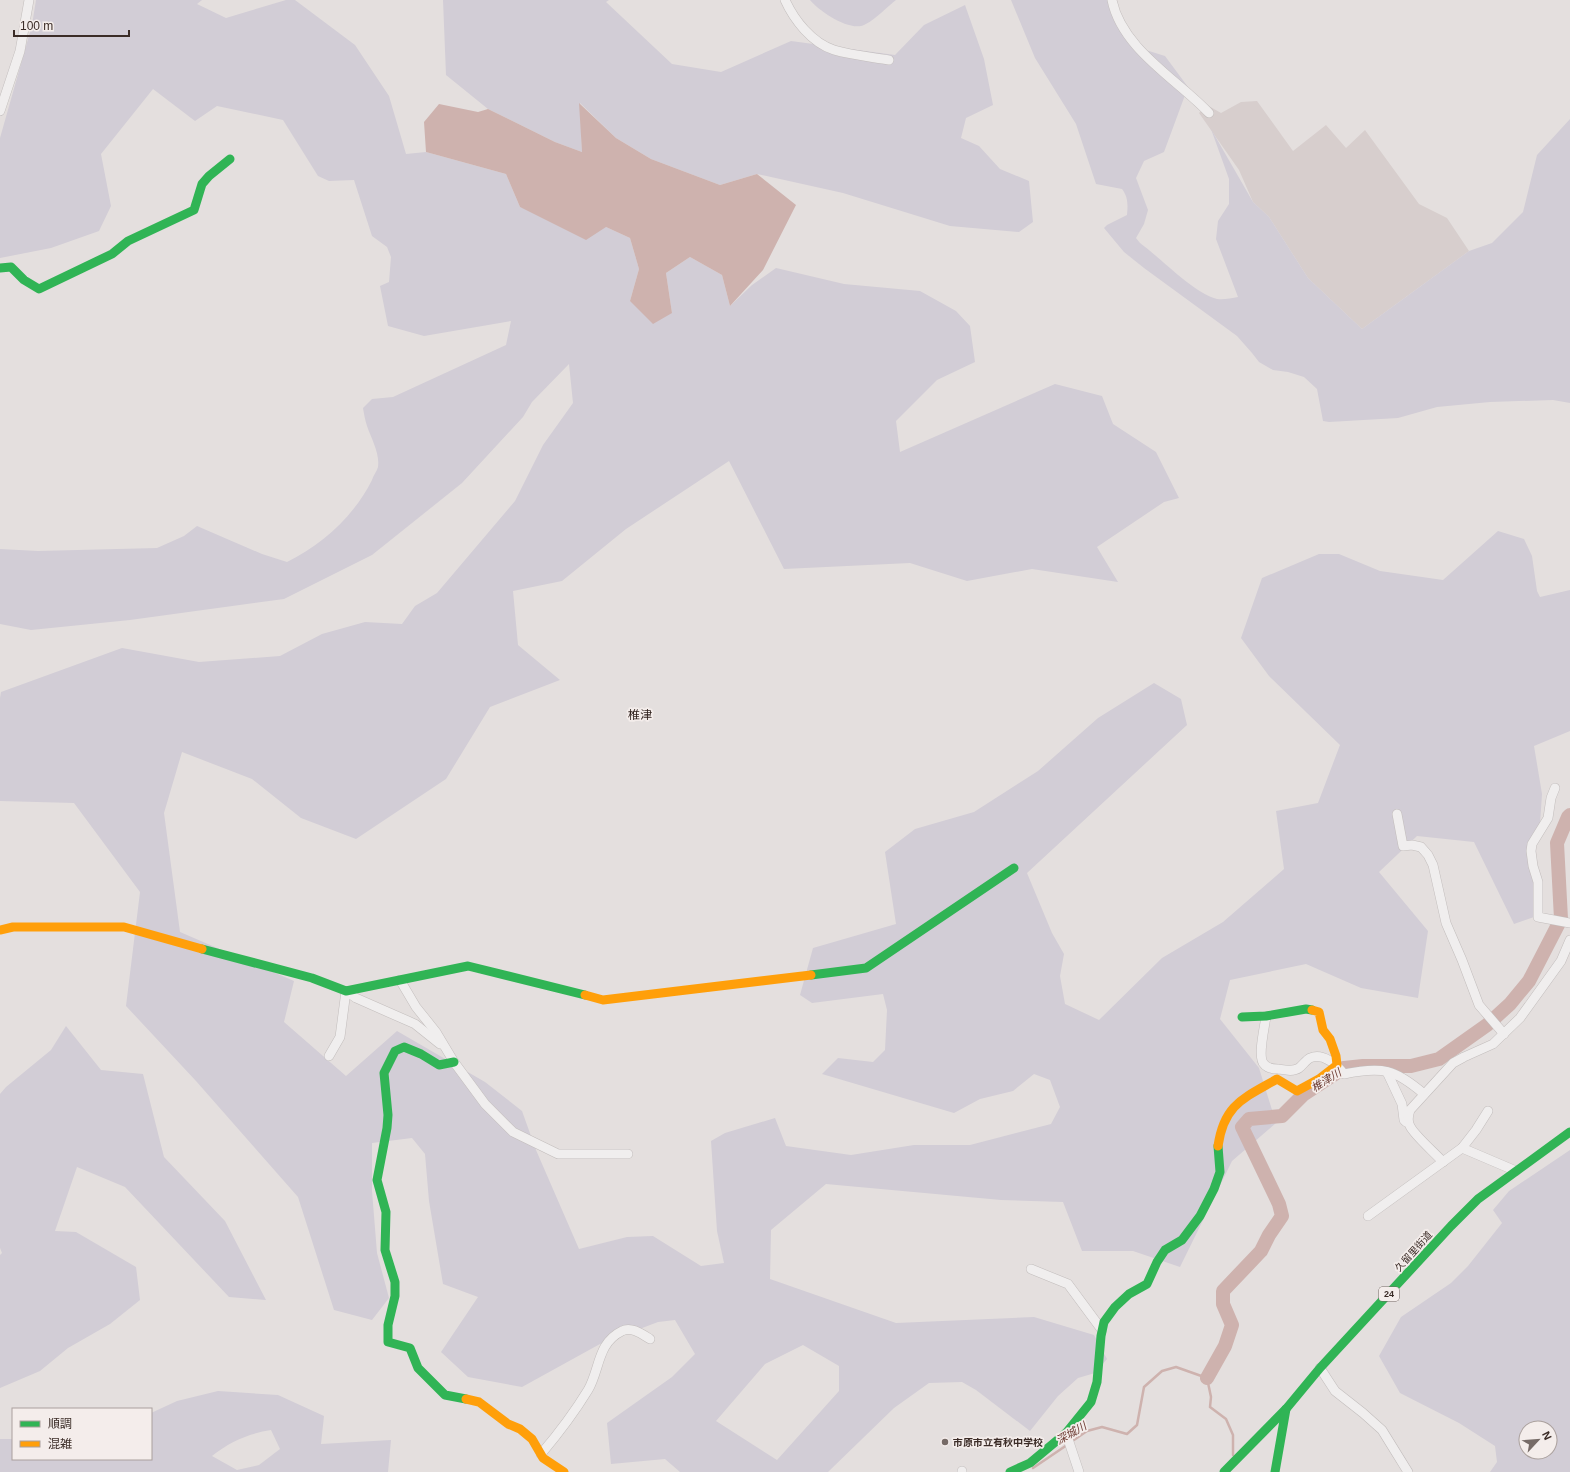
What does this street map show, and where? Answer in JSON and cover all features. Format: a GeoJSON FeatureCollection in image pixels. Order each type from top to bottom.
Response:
{"type":"FeatureCollection","features":[{"type":"Feature","properties":{"kind":"street"},"geometry":{"type":"LineString","coordinates":[[0,111],[20,51],[29,0]]}},
{"type":"Feature","properties":{"kind":"street"},"geometry":{"type":"LineString","coordinates":[[785,0],[795,18],[811,36],[833,49],[889,60]]}},
{"type":"Feature","properties":{"kind":"street"},"geometry":{"type":"LineString","coordinates":[[1112,0],[1114,10],[1134,43],[1146,56],[1192,95],[1209,113]]}},
{"type":"Feature","properties":{"kind":"street"},"geometry":{"type":"LineString","coordinates":[[0,268],[8,266],[14,268],[22,279],[39,289],[112,254],[128,241],[194,210],[197,205],[199,190],[203,183],[230,159]]}},
{"type":"Feature","properties":{"kind":"street"},"geometry":{"type":"LineString","coordinates":[[1555,788],[1551,798],[1548,818],[1532,844],[1531,851],[1533,866],[1538,882],[1538,917],[1570,923]]}},
{"type":"Feature","properties":{"kind":"street"},"geometry":{"type":"LineString","coordinates":[[1398,814],[1403,846],[1412,845],[1421,847],[1428,855],[1433,865],[1446,923],[1479,1005],[1504,1034]]}},
{"type":"Feature","properties":{"kind":"street"},"geometry":{"type":"LineString","coordinates":[[346,991],[468,966],[603,1000],[866,968],[1014,868]]}},
{"type":"Feature","properties":{"kind":"street"},"geometry":{"type":"LineString","coordinates":[[0,930],[13,927],[124,927],[178,943],[312,978],[346,991],[356,998],[418,1026],[446,1050]]}},
{"type":"Feature","properties":{"kind":"street"},"geometry":{"type":"LineString","coordinates":[[1409,1125],[1408,1118],[1410,1110],[1453,1063],[1493,1044],[1520,1018],[1566,963],[1570,940]]}},
{"type":"Feature","properties":{"kind":"street"},"geometry":{"type":"LineString","coordinates":[[400,980],[416,1007],[485,1104],[513,1132],[558,1154],[628,1154]]}},
{"type":"Feature","properties":{"kind":"street"},"geometry":{"type":"LineString","coordinates":[[329,1056],[340,1037],[346,991]]}},
{"type":"Feature","properties":{"kind":"street"},"geometry":{"type":"LineString","coordinates":[[1242,1017],[1266,1016],[1306,1009],[1319,1012],[1322,1030],[1330,1039],[1336,1056],[1337,1065]]}},
{"type":"Feature","properties":{"kind":"street"},"geometry":{"type":"LineString","coordinates":[[1266,1016],[1261,1057],[1264,1064],[1271,1069],[1290,1071],[1299,1068],[1309,1058],[1315,1056],[1337,1065],[1344,1074],[1364,1070],[1396,1074],[1408,1080],[1424,1094]]}},
{"type":"Feature","properties":{"kind":"street"},"geometry":{"type":"LineString","coordinates":[[418,1026],[427,1021]]}},
{"type":"Feature","properties":{"kind":"street"},"geometry":{"type":"LineString","coordinates":[[454,1062],[439,1065],[404,1047],[395,1051],[384,1073],[388,1115],[377,1180],[386,1212],[385,1250],[395,1282],[395,1296],[388,1325],[388,1342],[410,1348],[418,1368],[445,1395],[479,1402],[508,1424],[520,1429],[532,1439],[544,1458],[564,1472]]}},
{"type":"Feature","properties":{"kind":"street"},"geometry":{"type":"LineString","coordinates":[[1010,1472],[1030,1463],[1066,1433],[1091,1402],[1097,1382],[1104,1322],[1115,1307],[1128,1294],[1148,1284],[1157,1262],[1165,1250],[1182,1240],[1200,1216],[1214,1189],[1220,1172],[1218,1149],[1220,1135],[1229,1112],[1241,1100],[1277,1079],[1298,1091],[1319,1079],[1337,1065]]}},
{"type":"Feature","properties":{"kind":"street"},"geometry":{"type":"LineString","coordinates":[[1387,1072],[1402,1104],[1404,1120],[1443,1162]]}},
{"type":"Feature","properties":{"kind":"street"},"geometry":{"type":"LineString","coordinates":[[1368,1216],[1462,1148],[1476,1130],[1488,1110]]}},
{"type":"Feature","properties":{"kind":"street","name":"久留里街道"},"geometry":{"type":"LineString","coordinates":[[1224,1472],[1286,1409],[1320,1368],[1451,1226],[1478,1199],[1570,1132]]}},
{"type":"Feature","properties":{"kind":"street"},"geometry":{"type":"LineString","coordinates":[[1462,1148],[1516,1171]]}},
{"type":"Feature","properties":{"kind":"street"},"geometry":{"type":"LineString","coordinates":[[1032,1269],[1068,1284],[1102,1330]]}},
{"type":"Feature","properties":{"kind":"street"},"geometry":{"type":"LineString","coordinates":[[541,1454],[559,1433],[588,1390],[593,1381],[598,1361],[604,1348],[616,1335],[622,1330],[630,1329],[650,1339]]}},
{"type":"Feature","properties":{"kind":"street"},"geometry":{"type":"LineString","coordinates":[[1320,1368],[1335,1392],[1363,1413],[1382,1430],[1408,1472]]}},
{"type":"Feature","properties":{"kind":"street"},"geometry":{"type":"LineString","coordinates":[[1275,1472],[1286,1409]]}},
{"type":"Feature","properties":{"kind":"street"},"geometry":{"type":"LineString","coordinates":[[1066,1433],[1079,1472]]}},
{"type":"Feature","properties":{"kind":"shaded area"},"geometry":{"type":"Polygon","coordinates":[[[36,0],[202,0],[197,4],[226,18],[286,0],[295,0],[355,45],[389,96],[406,154],[426,152],[506,174],[520,207],[606,227],[630,238],[639,269],[630,301],[672,313],[666,273],[690,257],[722,275],[730,306],[752,285],[776,268],[844,284],[920,291],[956,311],[970,326],[975,362],[937,380],[896,421],[900,452],[1055,384],[1102,396],[1113,424],[1156,452],[1179,498],[1164,502],[1097,547],[1118,582],[1032,569],[967,581],[910,563],[784,569],[729,461],[626,529],[562,581],[513,591],[518,645],[560,680],[490,707],[446,779],[356,839],[301,818],[252,779],[182,752],[164,813],[180,932],[294,981],[284,1022],[346,1076],[397,1031],[485,1082],[522,1111],[536,1150],[579,1249],[627,1237],[653,1236],[701,1266],[724,1263],[717,1231],[711,1141],[725,1133],[775,1118],[786,1146],[851,1155],[914,1145],[970,1145],[1051,1124],[1060,1107],[1050,1080],[1034,1074],[1013,1091],[980,1099],[954,1113],[822,1074],[838,1058],[873,1062],[885,1050],[887,1010],[883,994],[812,1003],[800,995],[813,948],[896,924],[885,852],[915,829],[974,812],[1038,771],[1098,718],[1154,683],[1181,699],[1187,725],[1027,873],[1052,933],[1064,954],[1060,976],[1065,1004],[1099,1020],[1162,958],[1223,922],[1284,869],[1276,811],[1318,803],[1340,745],[1269,676],[1241,638],[1262,578],[1319,554],[1339,554],[1380,571],[1443,580],[1498,531],[1524,539],[1532,556],[1537,591],[1540,597],[1570,590],[1570,731],[1534,746],[1542,794],[1540,824],[1529,842],[1536,887],[1534,917],[1514,924],[1474,842],[1417,836],[1379,872],[1428,931],[1418,998],[1361,988],[1306,964],[1230,980],[1220,1019],[1259,1068],[1276,1123],[1232,1161],[1180,1267],[1133,1251],[1082,1251],[1063,1202],[1001,1200],[826,1184],[771,1230],[770,1279],[896,1323],[1034,1317],[1094,1335],[1107,1359],[1095,1373],[1078,1378],[1058,1396],[1030,1431],[976,1390],[962,1382],[929,1383],[894,1408],[828,1472],[680,1472],[665,1459],[611,1464],[607,1423],[672,1377],[695,1354],[675,1320],[658,1322],[600,1344],[522,1387],[468,1377],[441,1352],[478,1297],[443,1284],[429,1201],[425,1154],[412,1138],[372,1143],[372,1191],[377,1253],[389,1298],[372,1320],[334,1310],[298,1197],[196,1081],[126,1006],[140,892],[74,803],[0,801],[1,692],[122,648],[199,662],[280,656],[322,634],[365,622],[402,624],[415,606],[437,593],[515,501],[543,445],[573,403],[569,364],[532,402],[523,417],[462,483],[372,555],[284,599],[130,620],[31,630],[0,624],[0,549],[38,551],[157,548],[184,536],[197,526],[262,554],[287,562],[300,555],[325,538],[356,506],[365,493],[378,467],[378,456],[366,424],[363,408],[372,399],[393,397],[506,345],[511,321],[424,336],[388,326],[380,286],[389,282],[391,257],[387,247],[372,236],[354,180],[329,181],[318,176],[283,120],[217,106],[195,121],[153,89],[101,154],[111,206],[99,231],[51,248],[0,258],[0,138],[32,25],[36,0]],[[803,1345],[765,1364],[716,1421],[777,1460],[839,1391],[839,1366],[803,1345]]]}},
{"type":"Feature","properties":{"kind":"shaded area"},"geometry":{"type":"Polygon","coordinates":[[[443,0],[609,0],[606,2],[672,64],[721,72],[791,41],[895,55],[924,25],[965,5],[984,59],[993,105],[966,118],[961,138],[979,146],[1000,169],[1029,181],[1033,222],[1019,232],[950,226],[843,193],[757,174],[720,185],[651,159],[616,138],[580,103],[582,152],[555,142],[488,109],[446,75],[443,0]]]}},
{"type":"Feature","properties":{"kind":"shaded area"},"geometry":{"type":"Polygon","coordinates":[[[810,0],[896,0],[870,22],[865,25],[855,26],[848,25],[826,14],[810,0]]]}},
{"type":"Feature","properties":{"kind":"shaded area"},"geometry":{"type":"Polygon","coordinates":[[[1011,0],[1111,0],[1133,46],[1165,56],[1188,87],[1164,152],[1144,161],[1136,178],[1148,210],[1144,224],[1136,238],[1187,282],[1198,290],[1217,299],[1238,297],[1216,239],[1218,221],[1229,204],[1229,179],[1211,129],[1253,202],[1269,217],[1308,278],[1362,329],[1469,251],[1492,243],[1523,212],[1537,155],[1570,119],[1570,403],[1553,400],[1490,402],[1437,407],[1398,418],[1329,422],[1323,421],[1317,389],[1304,377],[1288,372],[1273,370],[1259,362],[1237,336],[1124,252],[1104,228],[1127,215],[1125,195],[1122,189],[1096,184],[1076,124],[1035,58],[1011,0]]]}},
{"type":"Feature","properties":{"kind":"shaded area"},"geometry":{"type":"Polygon","coordinates":[[[1257,101],[1293,151],[1326,125],[1346,148],[1365,130],[1419,204],[1447,218],[1469,251],[1362,329],[1308,278],[1269,217],[1253,202],[1239,170],[1199,113],[1207,105],[1221,113],[1241,102],[1257,101]]]}},
{"type":"Feature","properties":{"kind":"shaded area"},"geometry":{"type":"Polygon","coordinates":[[[579,103],[616,138],[651,159],[720,185],[757,174],[796,205],[763,270],[730,306],[722,275],[690,257],[666,273],[672,313],[653,324],[630,301],[639,269],[630,238],[606,227],[586,240],[520,207],[506,174],[426,152],[424,122],[439,104],[478,112],[488,109],[555,142],[582,152],[579,103]]]}},
{"type":"Feature","properties":{"kind":"shaded area"},"geometry":{"type":"Polygon","coordinates":[[[66,1026],[101,1070],[143,1074],[164,1157],[225,1221],[266,1300],[229,1297],[125,1187],[77,1167],[55,1231],[76,1232],[136,1267],[140,1300],[110,1324],[68,1348],[40,1371],[0,1388],[0,1255],[2,1253],[0,1248],[0,1094],[6,1087],[51,1050],[66,1026]]]}},
{"type":"Feature","properties":{"kind":"shaded area"},"geometry":{"type":"Polygon","coordinates":[[[1570,1150],[1570,1472],[1490,1472],[1497,1462],[1495,1446],[1459,1423],[1400,1393],[1379,1356],[1401,1317],[1451,1283],[1468,1266],[1502,1223],[1493,1210],[1509,1191],[1570,1150]]]}},
{"type":"Feature","properties":{"kind":"shaded area"},"geometry":{"type":"Polygon","coordinates":[[[218,1391],[278,1395],[324,1416],[321,1444],[391,1440],[388,1472],[0,1472],[0,1439],[12,1439],[12,1460],[152,1460],[152,1413],[177,1401],[218,1391]],[[271,1430],[255,1433],[240,1439],[225,1446],[212,1456],[237,1470],[259,1465],[280,1449],[271,1430]]]}},
{"type":"Feature","properties":{"kind":"waterway","name":"椎津川"},"geometry":{"type":"LineString","coordinates":[[1207,1378],[1225,1346],[1232,1325],[1223,1304],[1223,1291],[1261,1251],[1269,1235],[1282,1216],[1279,1204],[1242,1127],[1249,1119],[1282,1116],[1303,1095],[1344,1068],[1363,1066],[1411,1066],[1439,1059],[1487,1025],[1510,1004],[1529,981],[1561,919],[1557,843],[1570,815]]}},
{"type":"Feature","properties":{"kind":"waterway","name":"深城川"},"geometry":{"type":"LineString","coordinates":[[1071,1442],[1087,1431],[1102,1427],[1127,1434],[1137,1425],[1144,1387],[1162,1371],[1176,1367],[1207,1378],[1211,1397],[1210,1407],[1226,1419],[1233,1435],[1233,1455]]}},
{"type":"Feature","properties":{"kind":"waterway","name":"深城川"},"geometry":{"type":"LineString","coordinates":[[1033,1468],[1067,1445]]}},
{"type":"Feature","properties":{"kind":"traffic: fast"},"geometry":{"type":"LineString","coordinates":[[0,268],[11,267],[24,280],[39,289],[112,254],[128,241],[194,210],[202,184],[209,176],[230,159]]}},
{"type":"Feature","properties":{"kind":"traffic: fast"},"geometry":{"type":"LineString","coordinates":[[811,975],[866,968],[1014,868]]}},
{"type":"Feature","properties":{"kind":"traffic: fast"},"geometry":{"type":"LineString","coordinates":[[202,949],[312,978],[346,991],[468,966],[585,995]]}},
{"type":"Feature","properties":{"kind":"traffic: fast"},"geometry":{"type":"LineString","coordinates":[[1242,1017],[1266,1016],[1306,1009],[1312,1010]]}},
{"type":"Feature","properties":{"kind":"traffic: fast"},"geometry":{"type":"LineString","coordinates":[[454,1062],[439,1065],[421,1054],[404,1047],[395,1051],[384,1073],[388,1115],[377,1180],[386,1212],[385,1250],[395,1282],[395,1296],[388,1325],[388,1342],[410,1348],[418,1368],[445,1395],[466,1399]]}},
{"type":"Feature","properties":{"kind":"traffic: fast"},"geometry":{"type":"LineString","coordinates":[[1224,1472],[1286,1409],[1320,1368],[1451,1226],[1478,1199],[1570,1132]]}},
{"type":"Feature","properties":{"kind":"traffic: fast"},"geometry":{"type":"LineString","coordinates":[[1010,1472],[1030,1463],[1066,1433],[1091,1402],[1097,1382],[1101,1336],[1104,1322],[1115,1307],[1129,1294],[1147,1284],[1157,1262],[1165,1250],[1182,1240],[1200,1216],[1214,1189],[1220,1172],[1218,1146]]}},
{"type":"Feature","properties":{"kind":"traffic: fast"},"geometry":{"type":"LineString","coordinates":[[1275,1472],[1286,1409]]}},
{"type":"Feature","properties":{"kind":"traffic: slow"},"geometry":{"type":"LineString","coordinates":[[0,930],[13,927],[124,927],[202,949]]}},
{"type":"Feature","properties":{"kind":"traffic: slow"},"geometry":{"type":"LineString","coordinates":[[585,995],[603,1000],[811,975]]}},
{"type":"Feature","properties":{"kind":"traffic: slow"},"geometry":{"type":"LineString","coordinates":[[1218,1146],[1225,1120],[1237,1104],[1245,1097],[1277,1079],[1297,1091],[1319,1079],[1337,1065],[1336,1056],[1330,1039],[1323,1030],[1319,1012],[1312,1010]]}},
{"type":"Feature","properties":{"kind":"traffic: slow"},"geometry":{"type":"LineString","coordinates":[[466,1399],[479,1402],[508,1424],[520,1429],[532,1439],[543,1458],[564,1472]]}},
{"type":"Feature","properties":{"kind":"place","name":"市原市立有秋中学校"},"geometry":{"type":"Point","coordinates":[945,1442]}},
{"type":"Feature","properties":{"kind":"district","name":"椎津"},"geometry":{"type":"Point","coordinates":[640,715]}}]}
